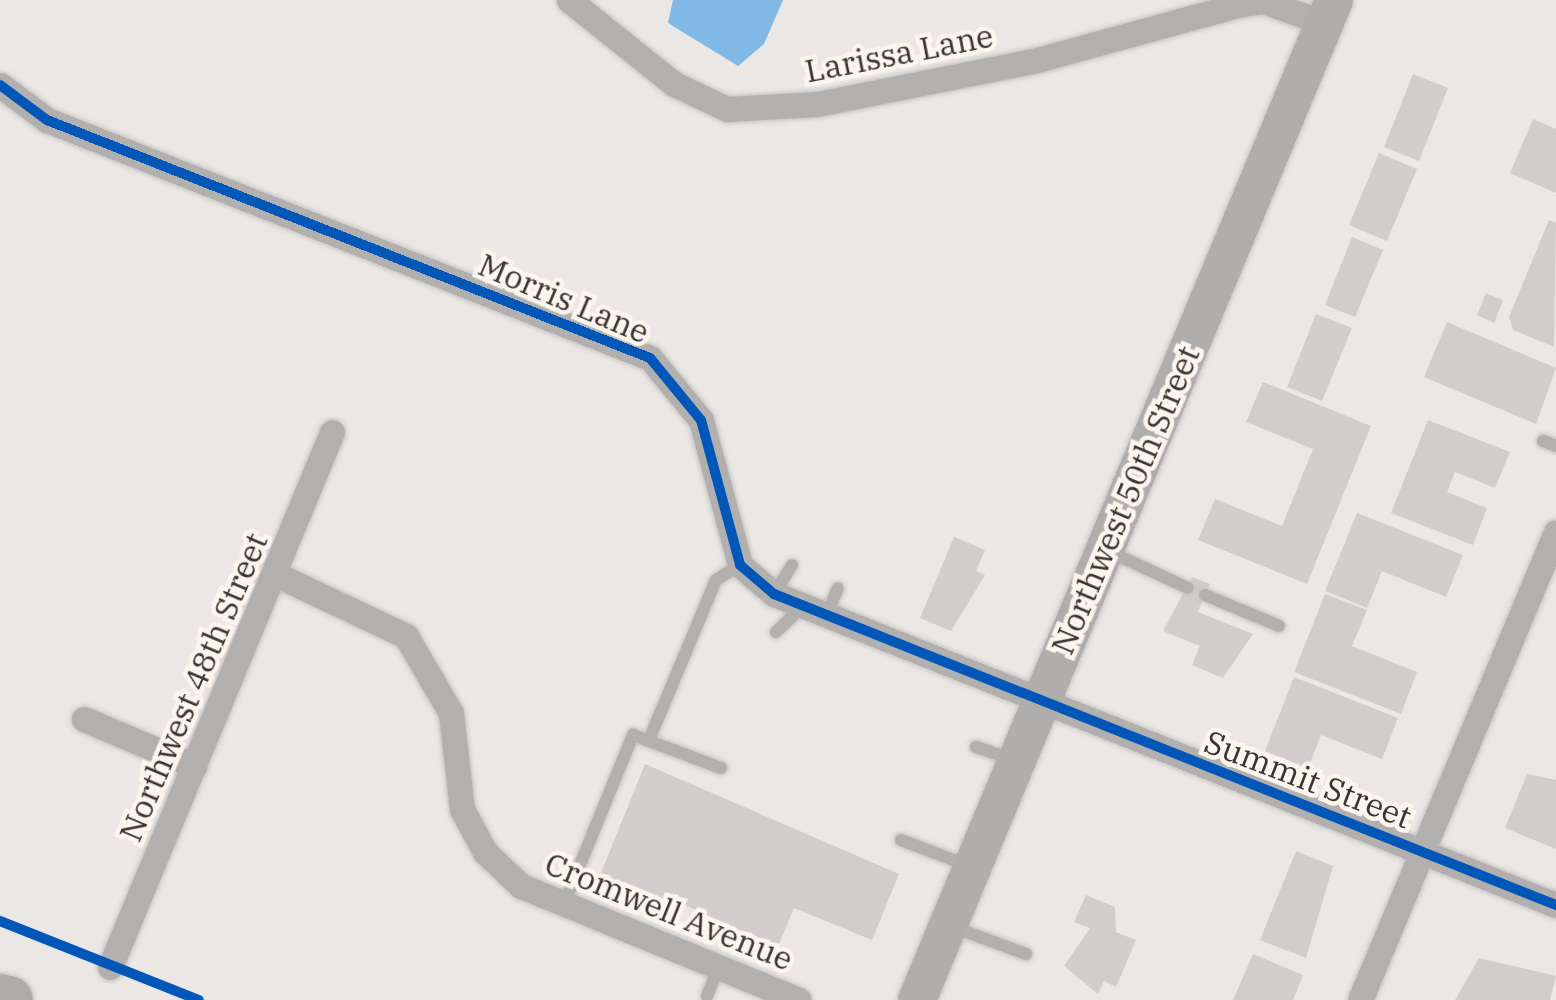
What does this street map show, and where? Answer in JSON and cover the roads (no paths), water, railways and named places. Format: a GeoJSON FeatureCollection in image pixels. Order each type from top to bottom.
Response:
{"type":"FeatureCollection","features":[{"type":"Feature","properties":{"kind":"highway"},"geometry":{"type":"LineString","coordinates":[[0,998],[9,1000]]}},
{"type":"Feature","properties":{"kind":"main road","name":"Northwest 50th Street"},"geometry":{"type":"LineString","coordinates":[[917,1000],[1329,12]]}},
{"type":"Feature","properties":{"kind":"street","name":"Larissa Lane"},"geometry":{"type":"LineString","coordinates":[[569,0],[674,84],[727,109],[818,104],[1037,60],[1242,4],[1263,1],[1329,12]]}},
{"type":"Feature","properties":{"kind":"street","name":"Morris Lane"},"geometry":{"type":"LineString","coordinates":[[0,84],[47,120],[650,358],[700,420],[740,565]]}},
{"type":"Feature","properties":{"kind":"street","name":"Northwest 48th Street"},"geometry":{"type":"LineString","coordinates":[[110,967],[277,574],[332,432]]}},
{"type":"Feature","properties":{"kind":"street"},"geometry":{"type":"LineString","coordinates":[[1360,1000],[1556,532]]}},
{"type":"Feature","properties":{"kind":"street"},"geometry":{"type":"LineString","coordinates":[[740,565],[774,594],[1040,702]]}},
{"type":"Feature","properties":{"kind":"street","name":"Cromwell Avenue"},"geometry":{"type":"LineString","coordinates":[[277,574],[406,636],[451,713],[462,809],[485,852],[521,886],[790,998]]}},
{"type":"Feature","properties":{"kind":"street","name":"Summit Street"},"geometry":{"type":"LineString","coordinates":[[1040,702],[1556,905]]}},
{"type":"Feature","properties":{"kind":"street"},"geometry":{"type":"LineString","coordinates":[[84,719],[194,766]]}},
{"type":"Feature","properties":{"kind":"lane"},"geometry":{"type":"LineString","coordinates":[[1104,549],[1188,588]]}},
{"type":"Feature","properties":{"kind":"lane"},"geometry":{"type":"LineString","coordinates":[[649,740],[716,580],[740,565]]}},
{"type":"Feature","properties":{"kind":"lane"},"geometry":{"type":"LineString","coordinates":[[774,594],[792,565]]}},
{"type":"Feature","properties":{"kind":"lane"},"geometry":{"type":"LineString","coordinates":[[776,632],[814,611],[838,588]]}},
{"type":"Feature","properties":{"kind":"lane"},"geometry":{"type":"LineString","coordinates":[[1205,595],[1279,626]]}},
{"type":"Feature","properties":{"kind":"lane"},"geometry":{"type":"LineString","coordinates":[[564,904],[633,735],[721,768]]}},
{"type":"Feature","properties":{"kind":"lane"},"geometry":{"type":"LineString","coordinates":[[976,746],[1016,761]]}},
{"type":"Feature","properties":{"kind":"lane"},"geometry":{"type":"LineString","coordinates":[[901,840],[972,867]]}},
{"type":"Feature","properties":{"kind":"lane"},"geometry":{"type":"LineString","coordinates":[[948,925],[1026,954]]}},
{"type":"Feature","properties":{"kind":"lane"},"geometry":{"type":"LineString","coordinates":[[707,996],[719,967]]}},
{"type":"Feature","properties":{"kind":"water"},"geometry":{"type":"Polygon","coordinates":[[[673,0],[783,0],[764,44],[738,66],[668,23],[673,0]]]}}]}
